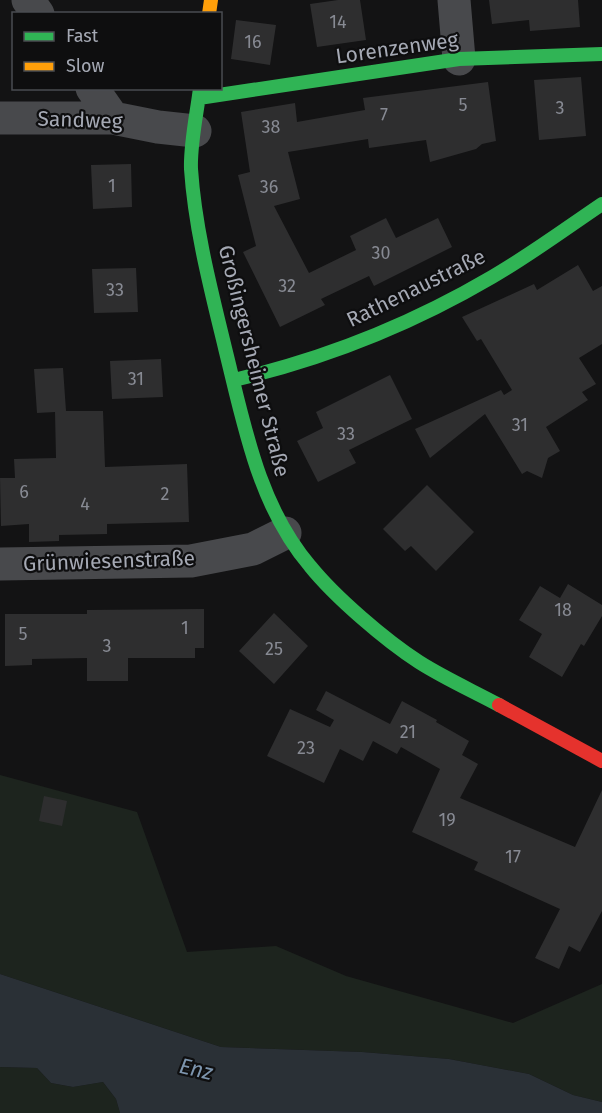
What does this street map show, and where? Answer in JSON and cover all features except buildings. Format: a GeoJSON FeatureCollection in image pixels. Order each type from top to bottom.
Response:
{"type":"FeatureCollection","features":[{"type":"Feature","properties":{"kind":"main road","name":"Lorenzenweg"},"geometry":{"type":"LineString","coordinates":[[200,93],[459,59],[602,54]]}},
{"type":"Feature","properties":{"kind":"main road","name":"Großingersheimer Straße"},"geometry":{"type":"LineString","coordinates":[[200,93],[191,166],[194,203],[217,315],[252,456],[266,494],[285,533],[310,567],[341,598],[419,662],[602,762]]}},
{"type":"Feature","properties":{"kind":"main road","name":"Rathenaustraße"},"geometry":{"type":"LineString","coordinates":[[234,380],[315,358],[438,305],[477,285],[602,204]]}},
{"type":"Feature","properties":{"kind":"street"},"geometry":{"type":"LineString","coordinates":[[454,0],[459,59]]}},
{"type":"Feature","properties":{"kind":"street"},"geometry":{"type":"LineString","coordinates":[[93,90],[113,118]]}},
{"type":"Feature","properties":{"kind":"street","name":"Sandweg"},"geometry":{"type":"LineString","coordinates":[[0,118],[113,118],[158,127],[195,131]]}},
{"type":"Feature","properties":{"kind":"street","name":"Grünwiesenstraße"},"geometry":{"type":"LineString","coordinates":[[0,564],[191,561],[253,549],[285,533]]}},
{"type":"Feature","properties":{"kind":"shaded area"},"geometry":{"type":"Polygon","coordinates":[[[0,775],[137,812],[187,952],[276,946],[346,976],[513,1023],[602,984],[602,1102],[573,1095],[529,1074],[449,1059],[362,1052],[221,1047],[0,974],[0,775]]]}},
{"type":"Feature","properties":{"kind":"shaded area"},"geometry":{"type":"Polygon","coordinates":[[[0,1067],[37,1068],[51,1083],[73,1087],[103,1082],[116,1099],[120,1113],[0,1113],[0,1067]]]}},
{"type":"Feature","properties":{"kind":"water","name":"Enz"},"geometry":{"type":"Polygon","coordinates":[[[0,974],[221,1047],[362,1052],[449,1059],[529,1074],[573,1095],[602,1102],[602,1113],[120,1113],[116,1099],[103,1082],[73,1087],[51,1083],[37,1068],[0,1067],[0,974]]]}},
{"type":"Feature","properties":{"kind":"traffic: fast"},"geometry":{"type":"LineString","coordinates":[[199,98],[459,59],[602,54]]}},
{"type":"Feature","properties":{"kind":"traffic: fast"},"geometry":{"type":"LineString","coordinates":[[200,90],[191,169],[200,237],[214,304],[247,434],[255,463],[277,517],[310,566],[361,617],[419,662],[499,705]]}},
{"type":"Feature","properties":{"kind":"traffic: fast"},"geometry":{"type":"LineString","coordinates":[[234,380],[334,351],[431,310],[506,269],[602,204]]}},
{"type":"Feature","properties":{"kind":"traffic: slow"},"geometry":{"type":"LineString","coordinates":[[209,12],[211,0]]}},
{"type":"Feature","properties":{"kind":"traffic: jam"},"geometry":{"type":"LineString","coordinates":[[499,705],[602,761]]}}]}
